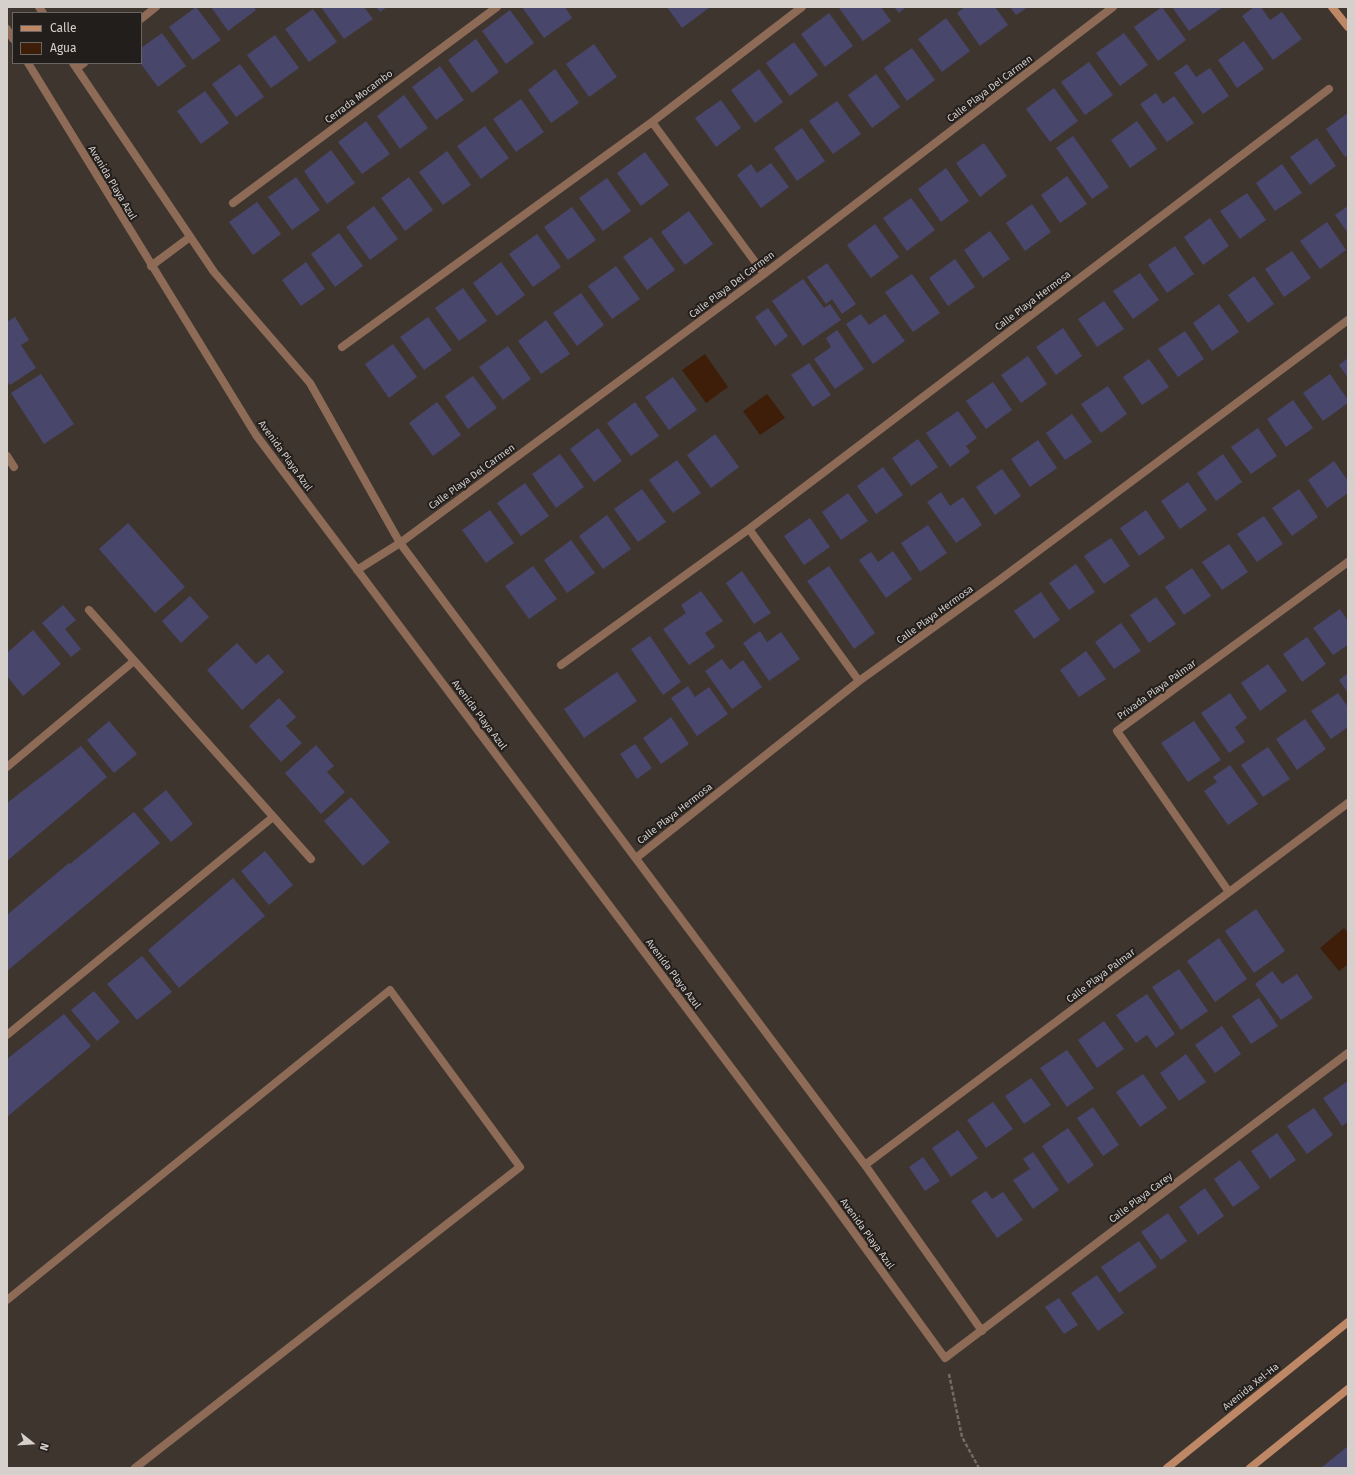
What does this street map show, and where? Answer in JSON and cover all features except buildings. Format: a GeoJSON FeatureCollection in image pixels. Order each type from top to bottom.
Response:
{"type":"FeatureCollection","features":[{"type":"Feature","properties":{"kind":"street"},"geometry":{"type":"LineString","coordinates":[[142,18],[156,7]]}},
{"type":"Feature","properties":{"kind":"street","name":"Cerrada Mocambo"},"geometry":{"type":"LineString","coordinates":[[233,202],[497,7]]}},
{"type":"Feature","properties":{"kind":"street"},"geometry":{"type":"LineString","coordinates":[[342,347],[652,122],[802,7]]}},
{"type":"Feature","properties":{"kind":"street","name":"Calle Playa Del Carmen"},"geometry":{"type":"LineString","coordinates":[[357,570],[400,543],[764,274],[1113,7]]}},
{"type":"Feature","properties":{"kind":"street"},"geometry":{"type":"LineString","coordinates":[[1332,7],[1348,27]]}},
{"type":"Feature","properties":{"kind":"street","name":"Avenida Playa Azul"},"geometry":{"type":"LineString","coordinates":[[29,64],[151,266],[256,435],[812,1175],[945,1358]]}},
{"type":"Feature","properties":{"kind":"street"},"geometry":{"type":"LineString","coordinates":[[75,66],[214,272],[310,383],[400,543],[865,1164],[982,1331]]}},
{"type":"Feature","properties":{"kind":"street","name":"Calle Playa Hermosa"},"geometry":{"type":"LineString","coordinates":[[561,665],[749,529],[1329,89]]}},
{"type":"Feature","properties":{"kind":"street"},"geometry":{"type":"LineString","coordinates":[[652,122],[764,274]]}},
{"type":"Feature","properties":{"kind":"street"},"geometry":{"type":"LineString","coordinates":[[151,266],[190,237]]}},
{"type":"Feature","properties":{"kind":"street","name":"Calle Playa Hermosa"},"geometry":{"type":"LineString","coordinates":[[636,858],[860,681],[1005,576],[1348,320]]}},
{"type":"Feature","properties":{"kind":"street"},"geometry":{"type":"LineString","coordinates":[[7,456],[14,467]]}},
{"type":"Feature","properties":{"kind":"street"},"geometry":{"type":"LineString","coordinates":[[749,529],[860,681]]}},
{"type":"Feature","properties":{"kind":"street","name":"Privada Playa Palmar"},"geometry":{"type":"LineString","coordinates":[[1229,892],[1117,731],[1348,562]]}},
{"type":"Feature","properties":{"kind":"street"},"geometry":{"type":"LineString","coordinates":[[88,610],[311,859]]}},
{"type":"Feature","properties":{"kind":"street"},"geometry":{"type":"LineString","coordinates":[[7,767],[134,661]]}},
{"type":"Feature","properties":{"kind":"street","name":"Calle Playa Palmar"},"geometry":{"type":"LineString","coordinates":[[865,1164],[1348,803]]}},
{"type":"Feature","properties":{"kind":"street"},"geometry":{"type":"LineString","coordinates":[[7,1035],[273,816]]}},
{"type":"Feature","properties":{"kind":"street"},"geometry":{"type":"LineString","coordinates":[[7,1300],[390,990],[520,1167],[135,1468]]}},
{"type":"Feature","properties":{"kind":"street","name":"Calle Playa Carey"},"geometry":{"type":"LineString","coordinates":[[945,1358],[1348,1053]]}},
{"type":"Feature","properties":{"kind":"street","name":"Avenida Xel-Ha"},"geometry":{"type":"LineString","coordinates":[[1167,1468],[1348,1322]]}},
{"type":"Feature","properties":{"kind":"street"},"geometry":{"type":"LineString","coordinates":[[1250,1468],[1348,1389]]}},
{"type":"Feature","properties":{"kind":"path"},"geometry":{"type":"LineString","coordinates":[[945,1358],[962,1437],[979,1468]]}},
{"type":"Feature","properties":{"kind":"water"},"geometry":{"type":"Polygon","coordinates":[[[705,354],[728,387],[706,403],[682,370],[705,354]]]}},
{"type":"Feature","properties":{"kind":"water"},"geometry":{"type":"Polygon","coordinates":[[[767,394],[785,418],[760,435],[743,411],[767,394]]]}},
{"type":"Feature","properties":{"kind":"water"},"geometry":{"type":"Polygon","coordinates":[[[1344,928],[1348,933],[1348,964],[1339,971],[1320,948],[1344,928]]]}}]}
